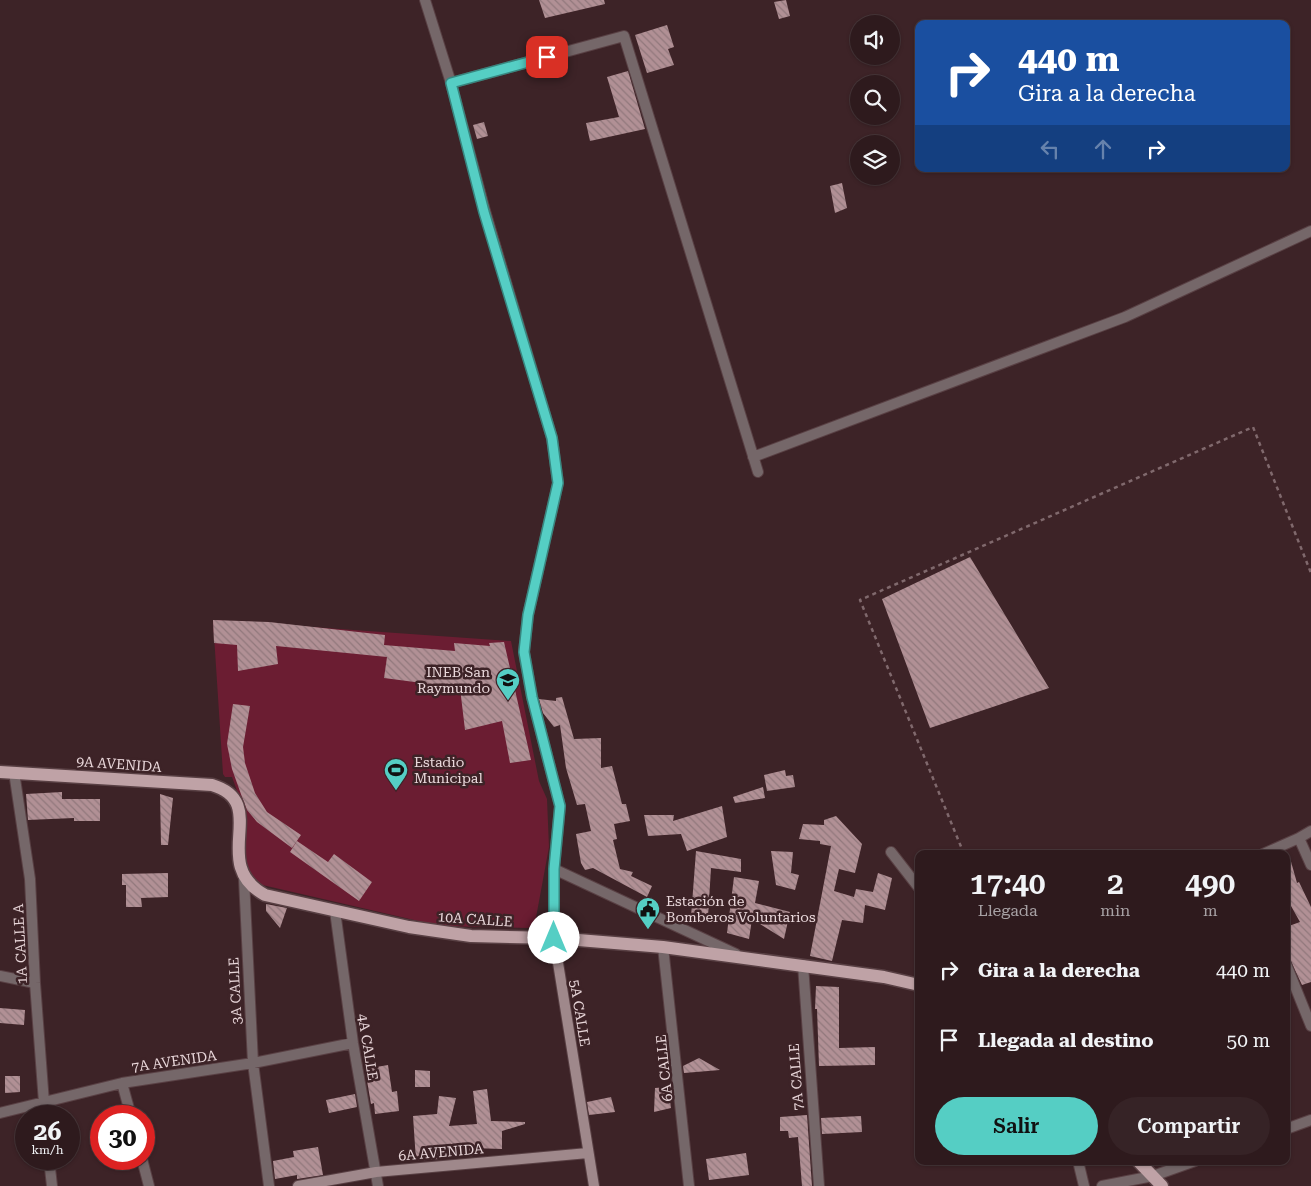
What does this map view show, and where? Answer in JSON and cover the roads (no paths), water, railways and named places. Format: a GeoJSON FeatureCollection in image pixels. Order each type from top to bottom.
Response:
{"type":"FeatureCollection","features":[{"type":"Feature","properties":{"kind":"main road","name":"9A AVENIDA"},"geometry":{"type":"LineString","coordinates":[[0,772],[212,785],[224,789],[233,796]]}},
{"type":"Feature","properties":{"kind":"main road","name":"3A CALLE"},"geometry":{"type":"LineString","coordinates":[[233,796],[240,820],[238,856],[244,879]]}},
{"type":"Feature","properties":{"kind":"main road","name":"10A CALLE"},"geometry":{"type":"LineString","coordinates":[[244,879],[253,888],[265,895],[408,928],[471,936],[554,938],[663,947],[803,965],[884,977],[915,984]]}},
{"type":"Feature","properties":{"kind":"main road"},"geometry":{"type":"LineString","coordinates":[[1142,1165],[1162,1186]]}},
{"type":"Feature","properties":{"kind":"street","name":"5A CALLE"},"geometry":{"type":"LineString","coordinates":[[425,0],[451,83],[484,212],[552,438],[558,483],[528,615],[524,652],[532,697],[560,806],[554,869],[554,938],[594,1186]]}},
{"type":"Feature","properties":{"kind":"street"},"geometry":{"type":"LineString","coordinates":[[451,83],[624,36],[758,472]]}},
{"type":"Feature","properties":{"kind":"street"},"geometry":{"type":"LineString","coordinates":[[753,457],[1125,317],[1311,231]]}},
{"type":"Feature","properties":{"kind":"street","name":"1A CALLE A"},"geometry":{"type":"LineString","coordinates":[[14,772],[30,879],[44,1103]]}},
{"type":"Feature","properties":{"kind":"street"},"geometry":{"type":"LineString","coordinates":[[1272,850],[1311,831]]}},
{"type":"Feature","properties":{"kind":"street"},"geometry":{"type":"LineString","coordinates":[[1299,838],[1311,866]]}},
{"type":"Feature","properties":{"kind":"street"},"geometry":{"type":"LineString","coordinates":[[891,852],[915,883]]}},
{"type":"Feature","properties":{"kind":"street"},"geometry":{"type":"LineString","coordinates":[[554,869],[741,957]]}},
{"type":"Feature","properties":{"kind":"street","name":"3A CALLE"},"geometry":{"type":"LineString","coordinates":[[244,879],[253,1063],[269,1186]]}},
{"type":"Feature","properties":{"kind":"street","name":"4A CALLE"},"geometry":{"type":"LineString","coordinates":[[335,911],[353,1043],[378,1186]]}},
{"type":"Feature","properties":{"kind":"street","name":"6A CALLE"},"geometry":{"type":"LineString","coordinates":[[663,947],[689,1186]]}},
{"type":"Feature","properties":{"kind":"street","name":"7A CALLE"},"geometry":{"type":"LineString","coordinates":[[803,965],[819,1186]]}},
{"type":"Feature","properties":{"kind":"street"},"geometry":{"type":"LineString","coordinates":[[1290,974],[1311,1026]]}},
{"type":"Feature","properties":{"kind":"street"},"geometry":{"type":"LineString","coordinates":[[0,976],[35,983]]}},
{"type":"Feature","properties":{"kind":"street","name":"7A AVENIDA"},"geometry":{"type":"LineString","coordinates":[[0,1113],[122,1082],[253,1063],[353,1043]]}},
{"type":"Feature","properties":{"kind":"street"},"geometry":{"type":"LineString","coordinates":[[122,1082],[128,1105]]}},
{"type":"Feature","properties":{"kind":"street"},"geometry":{"type":"LineString","coordinates":[[1290,1128],[1311,1120]]}},
{"type":"Feature","properties":{"kind":"street","name":"6A AVENIDA"},"geometry":{"type":"LineString","coordinates":[[298,1186],[376,1172],[588,1153]]}},
{"type":"Feature","properties":{"kind":"street"},"geometry":{"type":"LineString","coordinates":[[1079,1165],[1084,1186]]}},
{"type":"Feature","properties":{"kind":"street"},"geometry":{"type":"LineString","coordinates":[[1102,1186],[1153,1176],[1184,1165]]}},
{"type":"Feature","properties":{"kind":"street"},"geometry":{"type":"LineString","coordinates":[[50,1170],[52,1186]]}},
{"type":"Feature","properties":{"kind":"street"},"geometry":{"type":"LineString","coordinates":[[145,1170],[149,1186]]}},
{"type":"Feature","properties":{"kind":"place","name":"INEB San Raymundo"},"geometry":{"type":"Point","coordinates":[508,701]}},
{"type":"Feature","properties":{"kind":"place","name":"Estadio Municipal"},"geometry":{"type":"Point","coordinates":[396,791]}},
{"type":"Feature","properties":{"kind":"place","name":"Estación de Bomberos Voluntarios"},"geometry":{"type":"Point","coordinates":[648,930]}}]}
